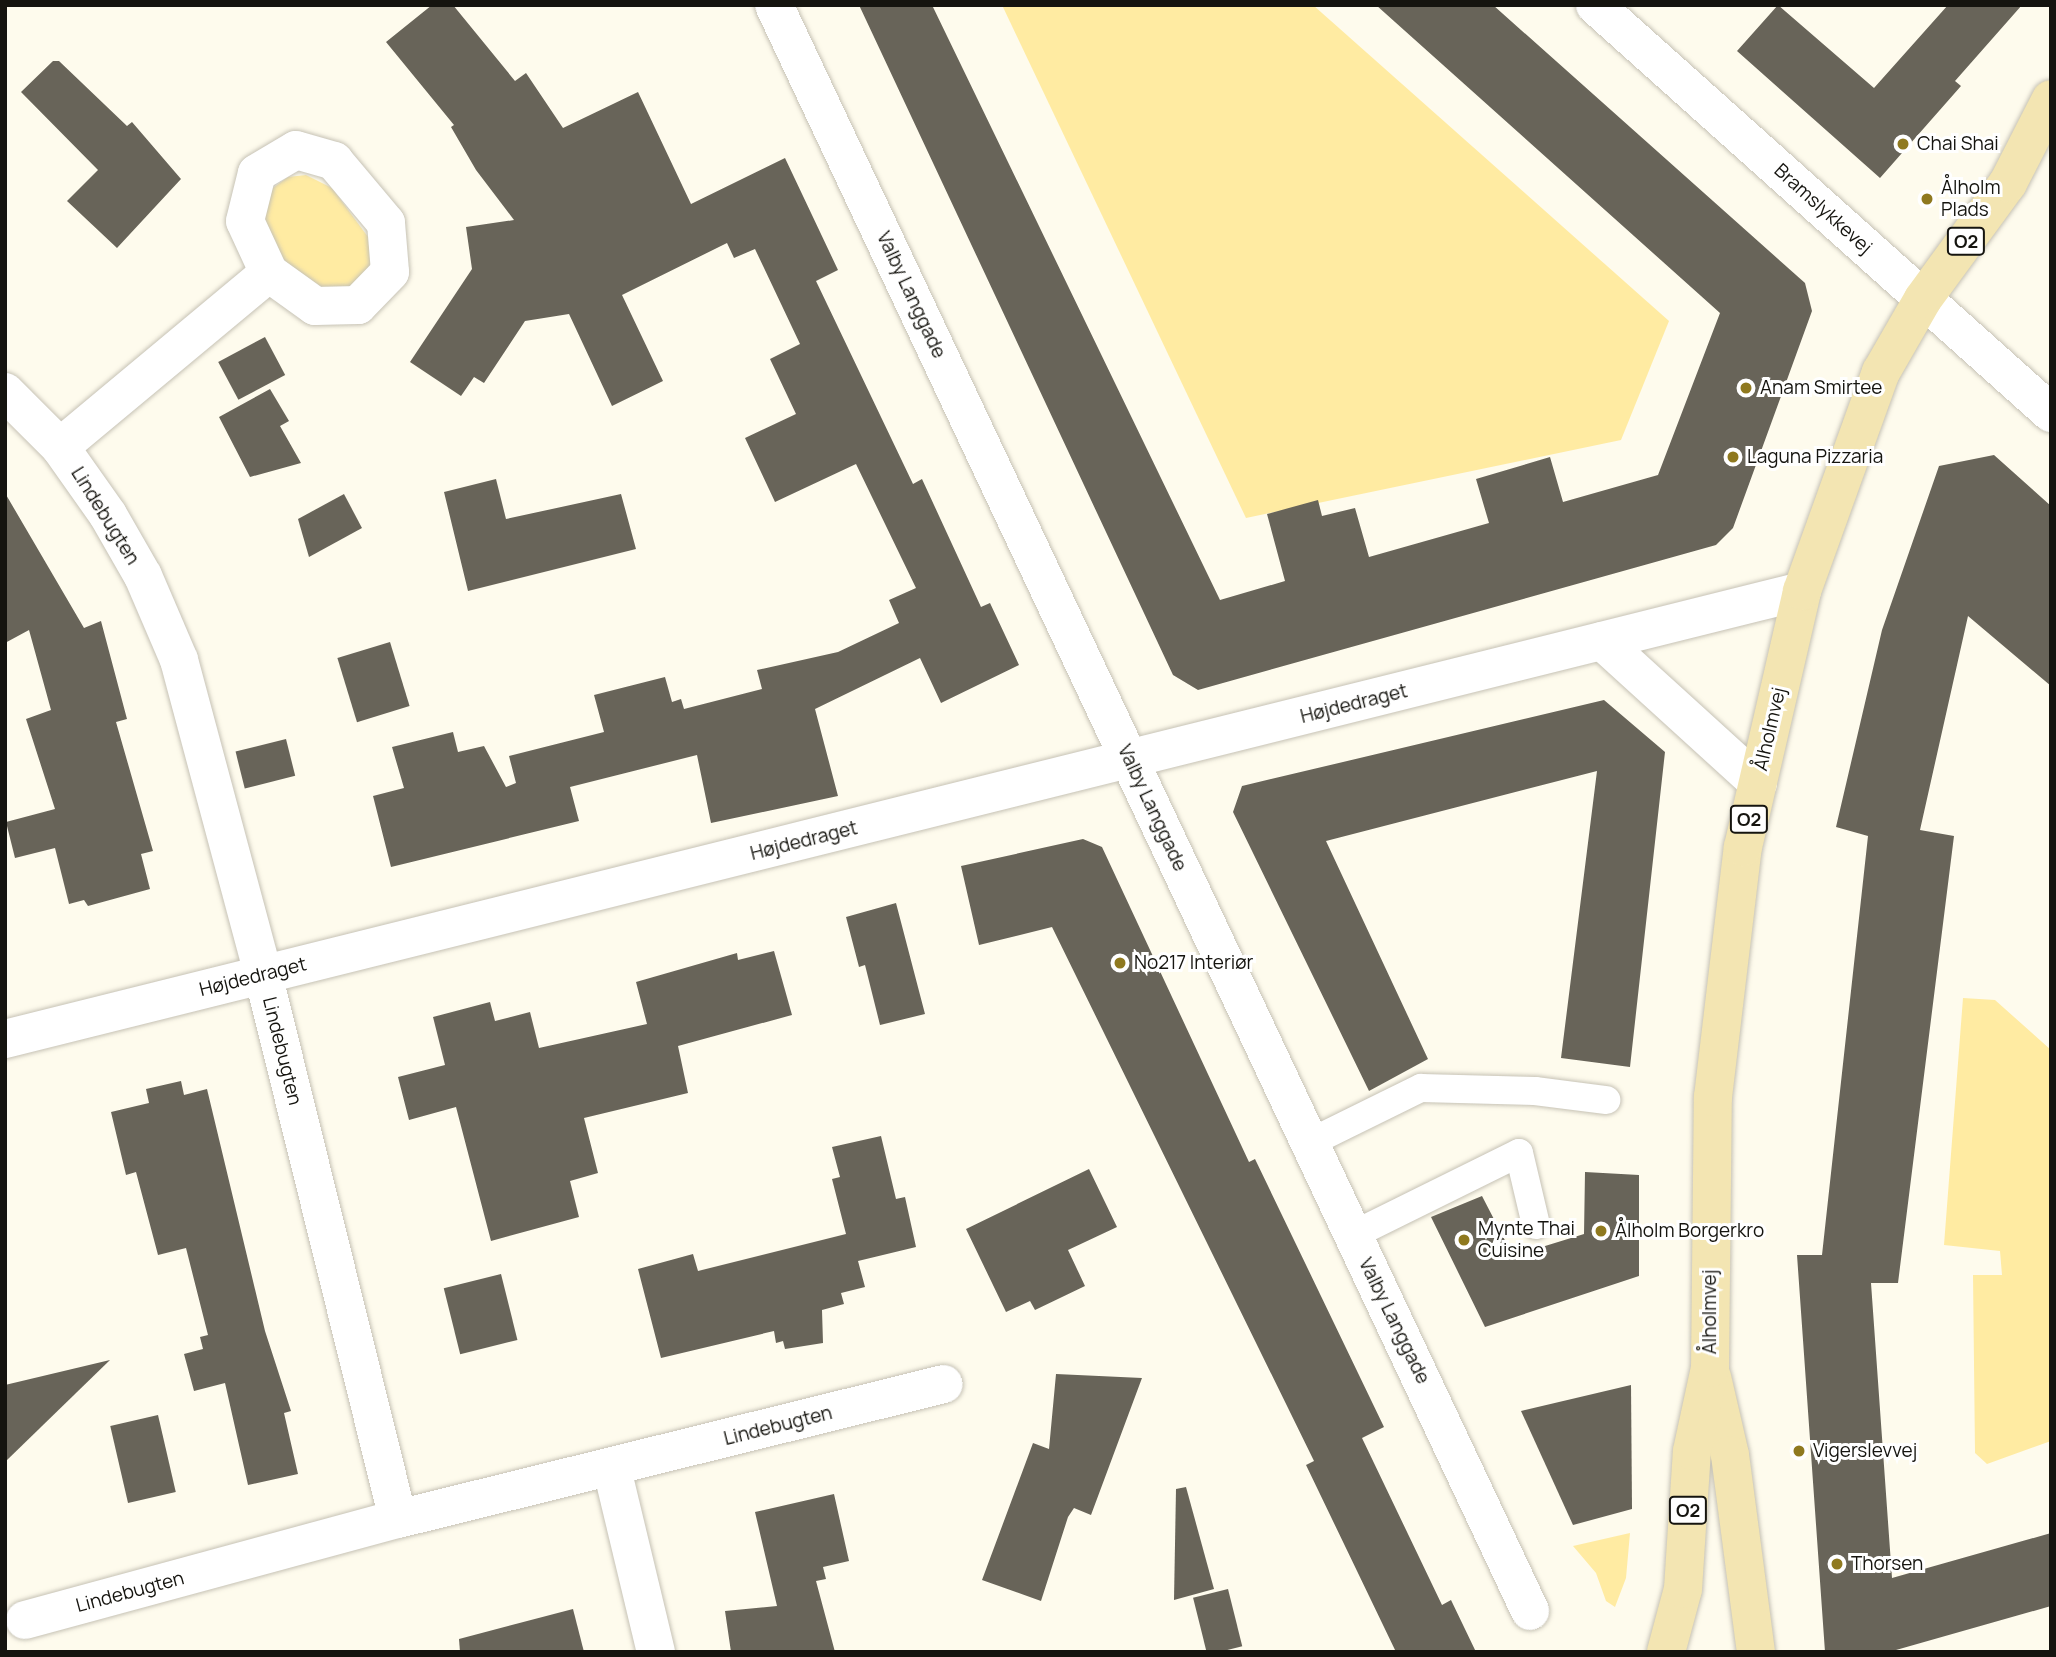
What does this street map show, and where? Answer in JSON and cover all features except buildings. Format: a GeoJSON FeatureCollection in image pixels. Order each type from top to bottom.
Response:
{"type":"FeatureCollection","features":[{"type":"Feature","properties":{"kind":"main road","name":"Ålholmvej"},"geometry":{"type":"LineString","coordinates":[[1666,1652],[1683,1589],[1692,1451],[1710,1368],[1713,1097],[1743,846],[1802,591],[1881,372],[1923,299],[2008,183],[2051,99]]}},
{"type":"Feature","properties":{"kind":"main road","name":"Ålholmvej"},"geometry":{"type":"LineString","coordinates":[[2008,183],[2051,162]]}},
{"type":"Feature","properties":{"kind":"main road","name":"Ålholmvej"},"geometry":{"type":"LineString","coordinates":[[1710,1368],[1730,1455],[1756,1652]]}},
{"type":"Feature","properties":{"kind":"street","name":"Valby Langgade"},"geometry":{"type":"LineString","coordinates":[[774,5],[1530,1611]]}},
{"type":"Feature","properties":{"kind":"street","name":"Bramslykkevej"},"geometry":{"type":"LineString","coordinates":[[1595,5],[2051,412]]}},
{"type":"Feature","properties":{"kind":"street","name":"Lindebugten"},"geometry":{"type":"LineString","coordinates":[[60,447],[269,273]]}},
{"type":"Feature","properties":{"kind":"street","name":"Lindebugten"},"geometry":{"type":"LineString","coordinates":[[5,392],[60,447],[132,557],[179,660],[263,974],[398,1519]]}},
{"type":"Feature","properties":{"kind":"street","name":"Højdedraget"},"geometry":{"type":"LineString","coordinates":[[5,1039],[1130,761],[1802,591]]}},
{"type":"Feature","properties":{"kind":"street"},"geometry":{"type":"LineString","coordinates":[[1602,641],[1758,783]]}},
{"type":"Feature","properties":{"kind":"street","name":"Lindebugten"},"geometry":{"type":"LineString","coordinates":[[24,1620],[398,1519],[612,1469],[944,1384]]}},
{"type":"Feature","properties":{"kind":"street"},"geometry":{"type":"LineString","coordinates":[[612,1469],[656,1652]]}},
{"type":"Feature","properties":{"kind":"lane"},"geometry":{"type":"LineString","coordinates":[[1310,1143],[1421,1088],[1535,1091],[1606,1100]]}},
{"type":"Feature","properties":{"kind":"lane"},"geometry":{"type":"LineString","coordinates":[[1353,1234],[1518,1153],[1536,1225]]}},
{"type":"Feature","properties":{"kind":"shaded area"},"geometry":{"type":"Polygon","coordinates":[[[1002,5],[1313,5],[1669,321],[1621,440],[1246,518],[1002,5]]]}},
{"type":"Feature","properties":{"kind":"shaded area"},"geometry":{"type":"Polygon","coordinates":[[[306,175],[332,188],[371,241],[372,263],[349,290],[327,291],[283,260],[269,237],[264,213],[273,188],[288,177],[306,175]]]}},
{"type":"Feature","properties":{"kind":"shaded area"},"geometry":{"type":"Polygon","coordinates":[[[1963,998],[1995,1000],[2051,1050],[2051,1441],[1987,1464],[1975,1453],[1973,1275],[2002,1275],[2000,1251],[1944,1245],[1963,998]]]}},
{"type":"Feature","properties":{"kind":"shaded area"},"geometry":{"type":"Polygon","coordinates":[[[1630,1533],[1626,1578],[1615,1607],[1606,1601],[1596,1573],[1573,1546],[1630,1533]]]}},
{"type":"Feature","properties":{"kind":"place","name":"Chai Shai"},"geometry":{"type":"Point","coordinates":[1903,144]}},
{"type":"Feature","properties":{"kind":"place","name":"Ålholm Plads"},"geometry":{"type":"Point","coordinates":[1927,199]}},
{"type":"Feature","properties":{"kind":"place","name":"Anam Smirtee"},"geometry":{"type":"Point","coordinates":[1746,388]}},
{"type":"Feature","properties":{"kind":"place","name":"Laguna Pizzaria"},"geometry":{"type":"Point","coordinates":[1733,457]}},
{"type":"Feature","properties":{"kind":"place","name":"No217 Interiør"},"geometry":{"type":"Point","coordinates":[1120,963]}},
{"type":"Feature","properties":{"kind":"place","name":"Ålholm Borgerkro"},"geometry":{"type":"Point","coordinates":[1601,1231]}},
{"type":"Feature","properties":{"kind":"place","name":"Mynte Thai Cuisine"},"geometry":{"type":"Point","coordinates":[1464,1240]}},
{"type":"Feature","properties":{"kind":"place","name":"Vigerslevvej"},"geometry":{"type":"Point","coordinates":[1799,1451]}},
{"type":"Feature","properties":{"kind":"place","name":"Thorsen"},"geometry":{"type":"Point","coordinates":[1837,1564]}}]}
